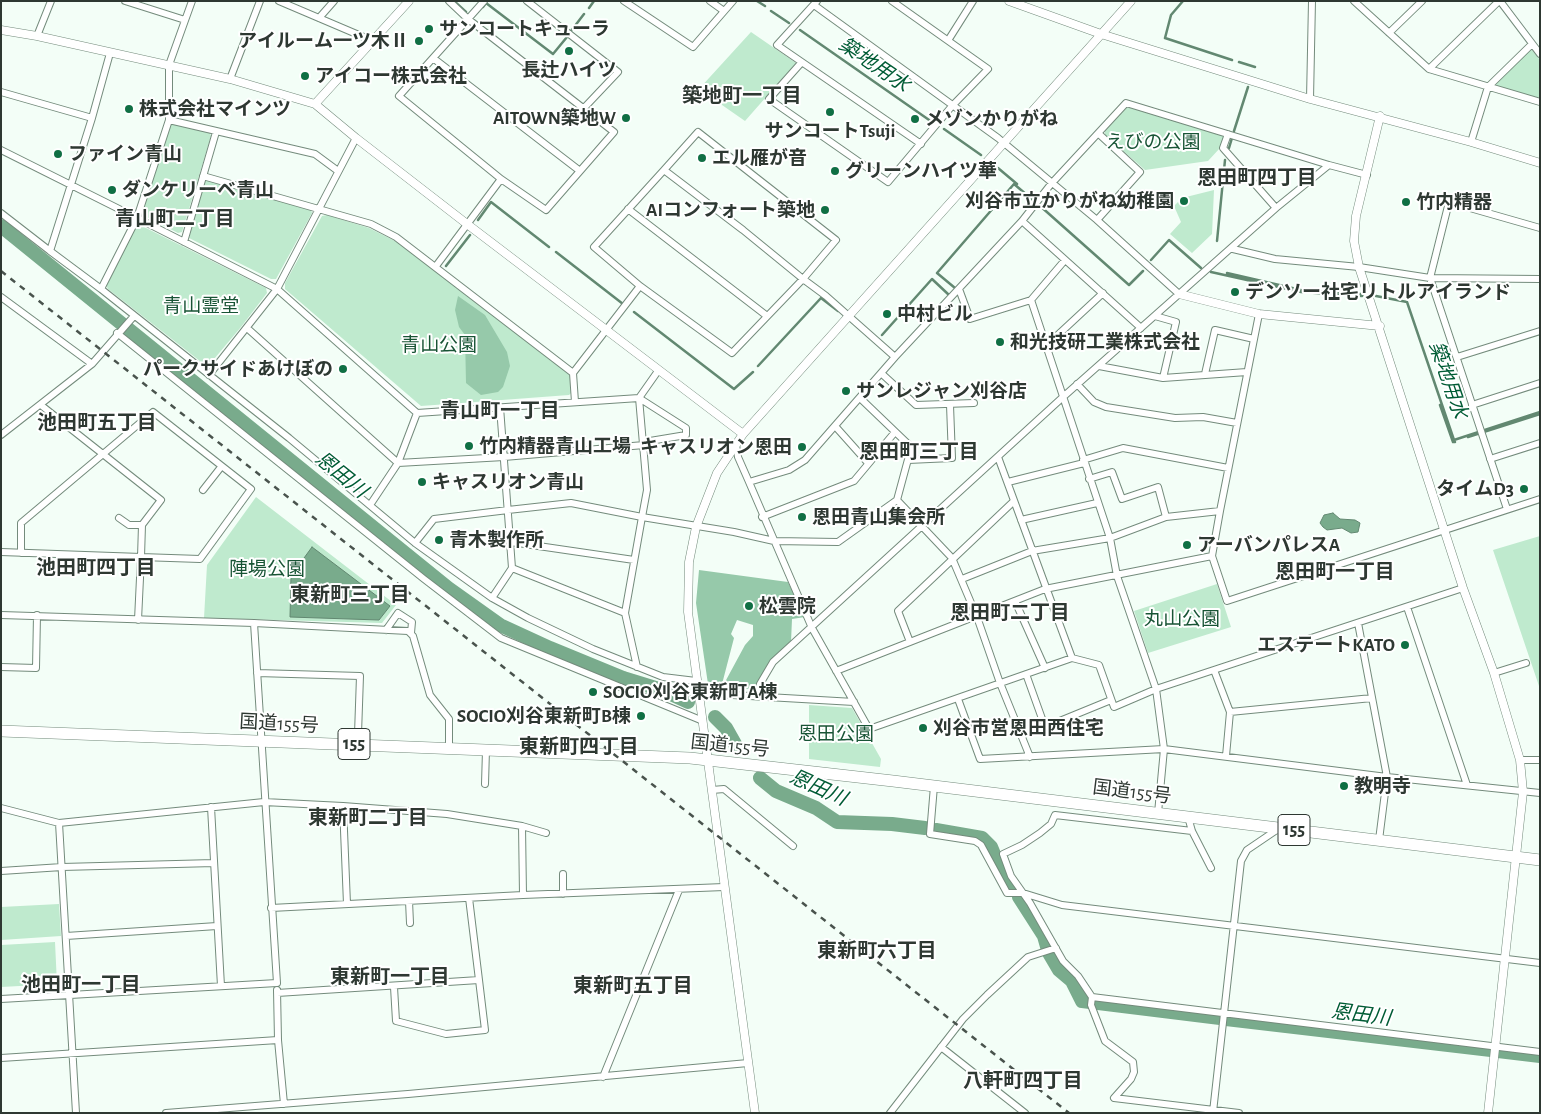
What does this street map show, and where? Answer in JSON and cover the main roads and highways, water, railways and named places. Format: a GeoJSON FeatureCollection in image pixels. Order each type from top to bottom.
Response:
{"type":"FeatureCollection","features":[{"type":"Feature","properties":{"kind":"highway","name":"国道155号"},"geometry":{"type":"LineString","coordinates":[[1,731],[261,740],[707,760],[1540,860]]}},
{"type":"Feature","properties":{"kind":"waterway","name":"築地用水"},"geometry":{"type":"LineString","coordinates":[[454,1],[466,12]]}},
{"type":"Feature","properties":{"kind":"waterway","name":"築地用水"},"geometry":{"type":"LineString","coordinates":[[589,8],[594,1]]}},
{"type":"Feature","properties":{"kind":"waterway","name":"築地用水"},"geometry":{"type":"LineString","coordinates":[[757,1],[765,6]]}},
{"type":"Feature","properties":{"kind":"waterway","name":"築地用水"},"geometry":{"type":"LineString","coordinates":[[1183,1],[1171,15],[1165,38],[1232,60]]}},
{"type":"Feature","properties":{"kind":"waterway","name":"築地用水"},"geometry":{"type":"LineString","coordinates":[[483,7],[486,3],[553,54],[567,37]]}},
{"type":"Feature","properties":{"kind":"waterway","name":"築地用水"},"geometry":{"type":"LineString","coordinates":[[771,11],[789,23]]}},
{"type":"Feature","properties":{"kind":"waterway","name":"築地用水"},"geometry":{"type":"LineString","coordinates":[[571,31],[584,14]]}},
{"type":"Feature","properties":{"kind":"waterway","name":"築地用水"},"geometry":{"type":"LineString","coordinates":[[800,30],[932,122]]}},
{"type":"Feature","properties":{"kind":"waterway","name":"築地用水"},"geometry":{"type":"LineString","coordinates":[[1239,62],[1255,67]]}},
{"type":"Feature","properties":{"kind":"waterway","name":"築地用水"},"geometry":{"type":"LineString","coordinates":[[1234,131],[1248,87]]}},
{"type":"Feature","properties":{"kind":"waterway","name":"築地用水"},"geometry":{"type":"LineString","coordinates":[[944,129],[981,155]]}},
{"type":"Feature","properties":{"kind":"waterway","name":"築地用水"},"geometry":{"type":"LineString","coordinates":[[1229,148],[1232,138]]}},
{"type":"Feature","properties":{"kind":"waterway","name":"築地用水"},"geometry":{"type":"LineString","coordinates":[[1217,241],[1225,160]]}},
{"type":"Feature","properties":{"kind":"waterway","name":"築地用水"},"geometry":{"type":"LineString","coordinates":[[998,168],[1017,184]]}},
{"type":"Feature","properties":{"kind":"waterway"},"geometry":{"type":"LineString","coordinates":[[955,288],[937,273],[1014,184],[1034,201]]}},
{"type":"Feature","properties":{"kind":"waterway"},"geometry":{"type":"LineString","coordinates":[[478,220],[491,202],[549,247]]}},
{"type":"Feature","properties":{"kind":"waterway","name":"築地用水"},"geometry":{"type":"LineString","coordinates":[[1039,205],[1129,285],[1143,271]]}},
{"type":"Feature","properties":{"kind":"waterway","name":"恩田川"},"geometry":{"type":"LineString","coordinates":[[1,226],[448,588],[500,625],[623,678],[662,690],[688,702]]}},
{"type":"Feature","properties":{"kind":"waterway"},"geometry":{"type":"LineString","coordinates":[[446,266],[470,235]]}},
{"type":"Feature","properties":{"kind":"waterway","name":"築地用水"},"geometry":{"type":"LineString","coordinates":[[1151,260],[1169,240],[1201,268]]}},
{"type":"Feature","properties":{"kind":"waterway"},"geometry":{"type":"LineString","coordinates":[[556,252],[623,304]]}},
{"type":"Feature","properties":{"kind":"waterway","name":"築地用水"},"geometry":{"type":"LineString","coordinates":[[1211,272],[1301,292],[1362,296]]}},
{"type":"Feature","properties":{"kind":"waterway","name":"築地用水"},"geometry":{"type":"LineString","coordinates":[[1227,273],[1301,290],[1361,294]]}},
{"type":"Feature","properties":{"kind":"waterway"},"geometry":{"type":"LineString","coordinates":[[882,335],[932,279],[949,295]]}},
{"type":"Feature","properties":{"kind":"waterway","name":"築地用水"},"geometry":{"type":"LineString","coordinates":[[1376,296],[1407,302],[1454,440],[1540,412]]}},
{"type":"Feature","properties":{"kind":"waterway"},"geometry":{"type":"LineString","coordinates":[[758,366],[821,298],[838,311]]}},
{"type":"Feature","properties":{"kind":"waterway"},"geometry":{"type":"LineString","coordinates":[[634,312],[734,389],[753,372]]}},
{"type":"Feature","properties":{"kind":"waterway","name":"築地用水"},"geometry":{"type":"LineString","coordinates":[[1440,405],[1453,442],[1455,442]]}},
{"type":"Feature","properties":{"kind":"waterway","name":"築地用水"},"geometry":{"type":"LineString","coordinates":[[1468,437],[1540,414]]}},
{"type":"Feature","properties":{"kind":"waterway","name":"恩田川"},"geometry":{"type":"LineString","coordinates":[[715,717],[726,728],[735,744]]}},
{"type":"Feature","properties":{"kind":"waterway","name":"恩田川"},"geometry":{"type":"LineString","coordinates":[[760,778],[776,791],[816,808],[837,822],[892,824],[925,828]]}},
{"type":"Feature","properties":{"kind":"waterway","name":"恩田川"},"geometry":{"type":"LineString","coordinates":[[936,830],[982,838],[991,847],[1003,876],[1012,889]]}},
{"type":"Feature","properties":{"kind":"waterway","name":"恩田川"},"geometry":{"type":"LineString","coordinates":[[1019,897],[1044,936],[1048,950]]}},
{"type":"Feature","properties":{"kind":"waterway","name":"恩田川"},"geometry":{"type":"LineString","coordinates":[[1049,953],[1059,970],[1072,981],[1082,1001],[1220,1018]]}},
{"type":"Feature","properties":{"kind":"waterway","name":"恩田川"},"geometry":{"type":"LineString","coordinates":[[1226,1019],[1491,1050]]}},
{"type":"Feature","properties":{"kind":"waterway","name":"恩田川"},"geometry":{"type":"LineString","coordinates":[[1498,1051],[1540,1056]]}},
{"type":"Feature","properties":{"kind":"railway"},"geometry":{"type":"LineString","coordinates":[[1,271],[1069,1113]]}},
{"type":"Feature","properties":{"kind":"place","name":"サンコートキューラ"},"geometry":{"type":"Point","coordinates":[429,29]}},
{"type":"Feature","properties":{"kind":"place","name":"アイルーム一ツ木Ⅱ"},"geometry":{"type":"Point","coordinates":[419,41]}},
{"type":"Feature","properties":{"kind":"place","name":"長辻ハイツ"},"geometry":{"type":"Point","coordinates":[569,51]}},
{"type":"Feature","properties":{"kind":"place","name":"アイコー株式会社"},"geometry":{"type":"Point","coordinates":[305,76]}},
{"type":"Feature","properties":{"kind":"place","name":"株式会社マインツ"},"geometry":{"type":"Point","coordinates":[129,109]}},
{"type":"Feature","properties":{"kind":"place","name":"サンコートTsuji"},"geometry":{"type":"Point","coordinates":[830,112]}},
{"type":"Feature","properties":{"kind":"place","name":"AITOWN築地W"},"geometry":{"type":"Point","coordinates":[626,118]}},
{"type":"Feature","properties":{"kind":"place","name":"メゾンかりがね"},"geometry":{"type":"Point","coordinates":[915,119]}},
{"type":"Feature","properties":{"kind":"place","name":"ファイン青山"},"geometry":{"type":"Point","coordinates":[58,154]}},
{"type":"Feature","properties":{"kind":"place","name":"エル雁が音"},"geometry":{"type":"Point","coordinates":[702,158]}},
{"type":"Feature","properties":{"kind":"place","name":"グリーンハイツ華"},"geometry":{"type":"Point","coordinates":[835,171]}},
{"type":"Feature","properties":{"kind":"place","name":"ダンケリーベ青山"},"geometry":{"type":"Point","coordinates":[112,190]}},
{"type":"Feature","properties":{"kind":"place","name":"刈谷市立かりがね幼稚園"},"geometry":{"type":"Point","coordinates":[1184,201]}},
{"type":"Feature","properties":{"kind":"place","name":"竹内精器"},"geometry":{"type":"Point","coordinates":[1406,202]}},
{"type":"Feature","properties":{"kind":"place","name":"AIコンフォート築地"},"geometry":{"type":"Point","coordinates":[825,210]}},
{"type":"Feature","properties":{"kind":"place","name":"デンソー社宅リトルアイランド"},"geometry":{"type":"Point","coordinates":[1235,292]}},
{"type":"Feature","properties":{"kind":"place","name":"中村ビル"},"geometry":{"type":"Point","coordinates":[887,314]}},
{"type":"Feature","properties":{"kind":"place","name":"和光技研工業株式会社"},"geometry":{"type":"Point","coordinates":[1000,342]}},
{"type":"Feature","properties":{"kind":"place","name":"パークサイドあけぼの"},"geometry":{"type":"Point","coordinates":[343,369]}},
{"type":"Feature","properties":{"kind":"place","name":"サンレジャン刈谷店"},"geometry":{"type":"Point","coordinates":[846,391]}},
{"type":"Feature","properties":{"kind":"place","name":"竹内精器青山工場"},"geometry":{"type":"Point","coordinates":[469,446]}},
{"type":"Feature","properties":{"kind":"place","name":"キャスリオン恩田"},"geometry":{"type":"Point","coordinates":[802,447]}},
{"type":"Feature","properties":{"kind":"place","name":"キャスリオン青山"},"geometry":{"type":"Point","coordinates":[422,482]}},
{"type":"Feature","properties":{"kind":"place","name":"タイムD3"},"geometry":{"type":"Point","coordinates":[1524,489]}},
{"type":"Feature","properties":{"kind":"place","name":"恩田青山集会所"},"geometry":{"type":"Point","coordinates":[802,517]}},
{"type":"Feature","properties":{"kind":"place","name":"青木製作所"},"geometry":{"type":"Point","coordinates":[439,540]}},
{"type":"Feature","properties":{"kind":"place","name":"アーバンパレスA"},"geometry":{"type":"Point","coordinates":[1187,545]}},
{"type":"Feature","properties":{"kind":"place","name":"松雲院"},"geometry":{"type":"Point","coordinates":[749,606]}},
{"type":"Feature","properties":{"kind":"place","name":"エステートKATO"},"geometry":{"type":"Point","coordinates":[1405,645]}},
{"type":"Feature","properties":{"kind":"place","name":"SOCIO刈谷東新町A棟"},"geometry":{"type":"Point","coordinates":[593,692]}},
{"type":"Feature","properties":{"kind":"place","name":"SOCIO刈谷東新町B棟"},"geometry":{"type":"Point","coordinates":[641,716]}},
{"type":"Feature","properties":{"kind":"place","name":"刈谷市営恩田西住宅"},"geometry":{"type":"Point","coordinates":[923,728]}},
{"type":"Feature","properties":{"kind":"place","name":"教明寺"},"geometry":{"type":"Point","coordinates":[1344,786]}},
{"type":"Feature","properties":{"kind":"district","name":"築地町一丁目"},"geometry":{"type":"Point","coordinates":[742,96]}},
{"type":"Feature","properties":{"kind":"district","name":"恩田町四丁目"},"geometry":{"type":"Point","coordinates":[1257,178]}},
{"type":"Feature","properties":{"kind":"district","name":"青山町二丁目"},"geometry":{"type":"Point","coordinates":[175,219]}},
{"type":"Feature","properties":{"kind":"district","name":"青山町一丁目"},"geometry":{"type":"Point","coordinates":[500,411]}},
{"type":"Feature","properties":{"kind":"district","name":"池田町五丁目"},"geometry":{"type":"Point","coordinates":[97,423]}},
{"type":"Feature","properties":{"kind":"district","name":"恩田町三丁目"},"geometry":{"type":"Point","coordinates":[919,452]}},
{"type":"Feature","properties":{"kind":"district","name":"池田町四丁目"},"geometry":{"type":"Point","coordinates":[96,568]}},
{"type":"Feature","properties":{"kind":"district","name":"恩田町一丁目"},"geometry":{"type":"Point","coordinates":[1335,572]}},
{"type":"Feature","properties":{"kind":"district","name":"東新町三丁目"},"geometry":{"type":"Point","coordinates":[350,595]}},
{"type":"Feature","properties":{"kind":"district","name":"恩田町二丁目"},"geometry":{"type":"Point","coordinates":[1010,613]}},
{"type":"Feature","properties":{"kind":"district","name":"東新町四丁目"},"geometry":{"type":"Point","coordinates":[579,747]}},
{"type":"Feature","properties":{"kind":"district","name":"東新町二丁目"},"geometry":{"type":"Point","coordinates":[368,818]}},
{"type":"Feature","properties":{"kind":"district","name":"東新町六丁目"},"geometry":{"type":"Point","coordinates":[877,951]}},
{"type":"Feature","properties":{"kind":"district","name":"東新町一丁目"},"geometry":{"type":"Point","coordinates":[390,977]}},
{"type":"Feature","properties":{"kind":"district","name":"池田町一丁目"},"geometry":{"type":"Point","coordinates":[81,985]}},
{"type":"Feature","properties":{"kind":"district","name":"東新町五丁目"},"geometry":{"type":"Point","coordinates":[633,986]}},
{"type":"Feature","properties":{"kind":"district","name":"八軒町四丁目"},"geometry":{"type":"Point","coordinates":[1023,1081]}},
{"type":"Feature","properties":{"kind":"park label","name":"えびの公園"},"geometry":{"type":"Point","coordinates":[1153,142]}},
{"type":"Feature","properties":{"kind":"park label","name":"青山霊堂"},"geometry":{"type":"Point","coordinates":[201,306]}},
{"type":"Feature","properties":{"kind":"park label","name":"青山公園"},"geometry":{"type":"Point","coordinates":[439,345]}},
{"type":"Feature","properties":{"kind":"park label","name":"陣場公園"},"geometry":{"type":"Point","coordinates":[267,569]}},
{"type":"Feature","properties":{"kind":"park label","name":"丸山公園"},"geometry":{"type":"Point","coordinates":[1182,619]}},
{"type":"Feature","properties":{"kind":"park label","name":"恩田公園"},"geometry":{"type":"Point","coordinates":[836,734]}}]}
